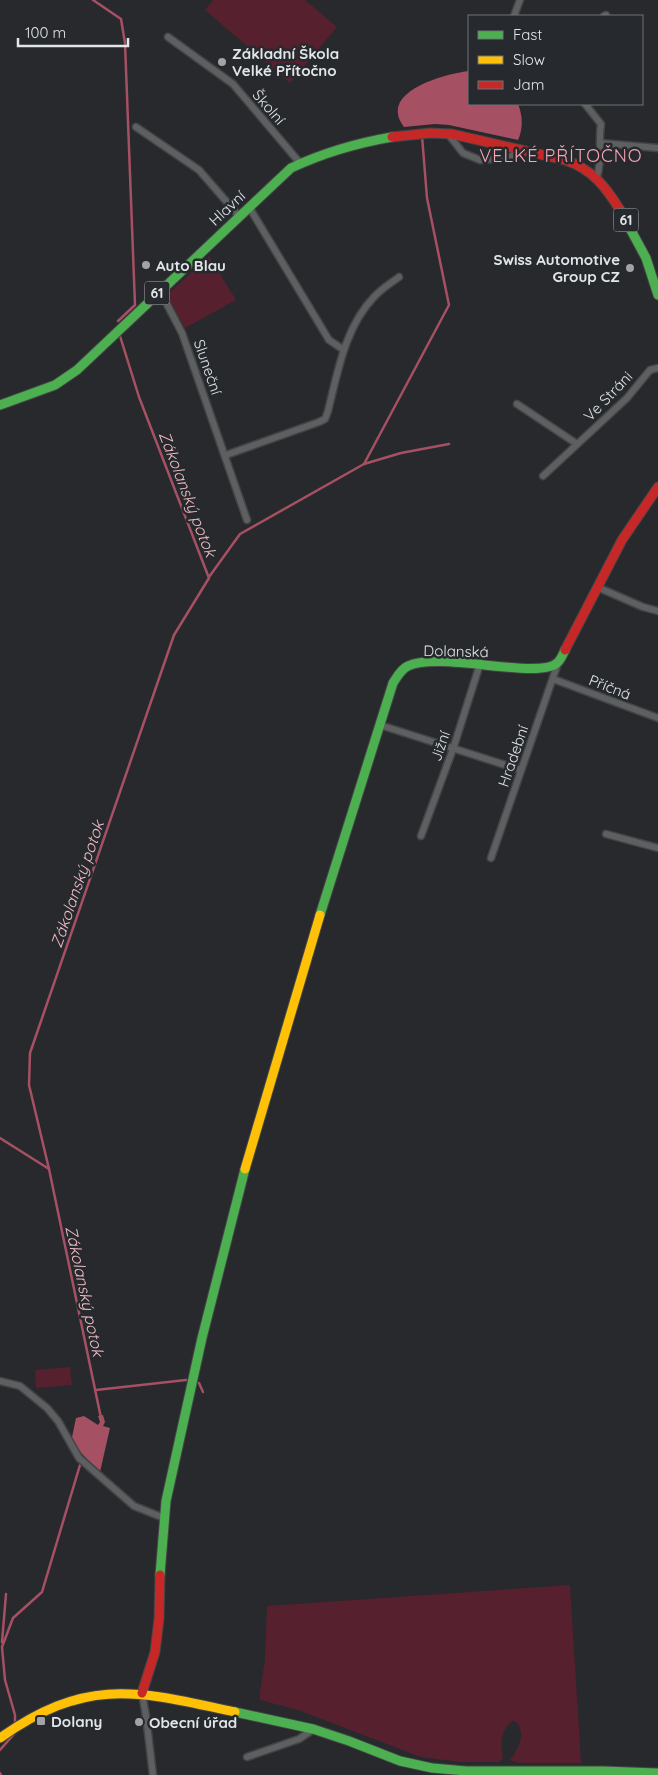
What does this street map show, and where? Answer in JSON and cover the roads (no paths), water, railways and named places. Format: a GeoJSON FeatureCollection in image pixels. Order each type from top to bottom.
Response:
{"type":"FeatureCollection","features":[{"type":"Feature","properties":{"kind":"street"},"geometry":{"type":"LineString","coordinates":[[514,15],[520,0]]}},
{"type":"Feature","properties":{"kind":"street","name":"Školní"},"geometry":{"type":"LineString","coordinates":[[168,37],[233,84],[300,163]]}},
{"type":"Feature","properties":{"kind":"street"},"geometry":{"type":"LineString","coordinates":[[586,105],[601,124],[601,162],[597,177]]}},
{"type":"Feature","properties":{"kind":"street"},"geometry":{"type":"LineString","coordinates":[[136,127],[199,170],[239,216]]}},
{"type":"Feature","properties":{"kind":"street","name":"Hlavní"},"geometry":{"type":"LineString","coordinates":[[0,405],[48,387],[65,379],[77,370],[291,168],[300,163],[347,148],[422,133],[448,134],[571,162],[597,177],[606,188],[638,240],[647,260],[658,295]]}},
{"type":"Feature","properties":{"kind":"street"},"geometry":{"type":"LineString","coordinates":[[448,134],[463,153],[480,160],[509,158],[520,150]]}},
{"type":"Feature","properties":{"kind":"street"},"geometry":{"type":"LineString","coordinates":[[600,143],[658,148]]}},
{"type":"Feature","properties":{"kind":"street"},"geometry":{"type":"LineString","coordinates":[[249,206],[329,340],[344,350]]}},
{"type":"Feature","properties":{"kind":"street"},"geometry":{"type":"LineString","coordinates":[[226,456],[324,419],[328,411],[344,350],[358,319],[374,296],[399,277]]}},
{"type":"Feature","properties":{"kind":"street","name":"Sluneční"},"geometry":{"type":"LineString","coordinates":[[160,291],[182,333],[226,456],[246,520]]}},
{"type":"Feature","properties":{"kind":"street","name":"Ve Stráni"},"geometry":{"type":"LineString","coordinates":[[543,476],[627,398],[650,370],[658,368]]}},
{"type":"Feature","properties":{"kind":"street"},"geometry":{"type":"LineString","coordinates":[[517,404],[577,444]]}},
{"type":"Feature","properties":{"kind":"street"},"geometry":{"type":"LineString","coordinates":[[558,663],[622,540],[658,487]]}},
{"type":"Feature","properties":{"kind":"street"},"geometry":{"type":"LineString","coordinates":[[596,587],[643,607],[658,611]]}},
{"type":"Feature","properties":{"kind":"street","name":"Dolanská"},"geometry":{"type":"LineString","coordinates":[[142,1693],[155,1652],[159,1619],[161,1550],[166,1501],[202,1338],[237,1194],[313,937],[393,683],[401,671],[408,666],[422,662],[480,664],[527,669],[551,667],[558,663]]}},
{"type":"Feature","properties":{"kind":"street","name":"Hradební"},"geometry":{"type":"LineString","coordinates":[[491,858],[558,663]]}},
{"type":"Feature","properties":{"kind":"street","name":"Jižní"},"geometry":{"type":"LineString","coordinates":[[421,836],[453,749],[480,664]]}},
{"type":"Feature","properties":{"kind":"street","name":"Příčná"},"geometry":{"type":"LineString","coordinates":[[553,679],[658,718]]}},
{"type":"Feature","properties":{"kind":"street"},"geometry":{"type":"LineString","coordinates":[[380,725],[521,770]]}},
{"type":"Feature","properties":{"kind":"street"},"geometry":{"type":"LineString","coordinates":[[606,834],[658,848]]}},
{"type":"Feature","properties":{"kind":"street"},"geometry":{"type":"LineString","coordinates":[[0,1381],[20,1386],[47,1408],[58,1422],[79,1458],[134,1506],[164,1518]]}},
{"type":"Feature","properties":{"kind":"street"},"geometry":{"type":"LineString","coordinates":[[0,1738],[19,1725],[55,1706],[73,1700],[111,1693],[142,1693],[314,1729],[419,1766],[443,1770],[625,1770],[658,1773]]}},
{"type":"Feature","properties":{"kind":"street"},"geometry":{"type":"LineString","coordinates":[[142,1693],[153,1775]]}},
{"type":"Feature","properties":{"kind":"street"},"geometry":{"type":"LineString","coordinates":[[247,1756],[299,1739],[314,1729]]}},
{"type":"Feature","properties":{"kind":"waterway","name":"Zákolanský potok"},"geometry":{"type":"LineString","coordinates":[[93,0],[121,19],[125,43],[135,305],[118,321]]}},
{"type":"Feature","properties":{"kind":"waterway"},"geometry":{"type":"LineString","coordinates":[[209,577],[240,534],[364,464],[449,305],[427,198],[422,136]]}},
{"type":"Feature","properties":{"kind":"waterway","name":"Zákolanský potok"},"geometry":{"type":"LineString","coordinates":[[101,1418],[49,1169],[29,1085],[30,1053],[174,635],[209,578],[139,397],[120,336]]}},
{"type":"Feature","properties":{"kind":"waterway"},"geometry":{"type":"LineString","coordinates":[[364,464],[401,453],[449,444]]}},
{"type":"Feature","properties":{"kind":"waterway"},"geometry":{"type":"LineString","coordinates":[[0,1138],[49,1169]]}},
{"type":"Feature","properties":{"kind":"waterway"},"geometry":{"type":"LineString","coordinates":[[96,1390],[186,1380]]}},
{"type":"Feature","properties":{"kind":"waterway"},"geometry":{"type":"LineString","coordinates":[[199,1383],[203,1392]]}},
{"type":"Feature","properties":{"kind":"waterway","name":"Zákolanský potok"},"geometry":{"type":"LineString","coordinates":[[15,1724],[15,1715],[5,1680],[2,1647],[13,1618],[42,1592],[80,1465]]}},
{"type":"Feature","properties":{"kind":"waterway"},"geometry":{"type":"LineString","coordinates":[[2,1642],[6,1594]]}},
{"type":"Feature","properties":{"kind":"waterway","name":"Zákolanský potok"},"geometry":{"type":"LineString","coordinates":[[0,1750],[15,1733],[15,1729]]}},
{"type":"Feature","properties":{"kind":"place","name":"Základní Škola Velké Přítočno"},"geometry":{"type":"Point","coordinates":[222,62]}},
{"type":"Feature","properties":{"kind":"place","name":"Auto Blau"},"geometry":{"type":"Point","coordinates":[146,265]}},
{"type":"Feature","properties":{"kind":"place","name":"Swiss Automotive Group CZ"},"geometry":{"type":"Point","coordinates":[630,268]}},
{"type":"Feature","properties":{"kind":"place","name":"Dolany"},"geometry":{"type":"Point","coordinates":[41,1721]}},
{"type":"Feature","properties":{"kind":"place","name":"Obecní úřad"},"geometry":{"type":"Point","coordinates":[139,1722]}},
{"type":"Feature","properties":{"kind":"district","name":"VELKÉ PŘÍTOČNO"},"geometry":{"type":"Point","coordinates":[561,155]}}]}
